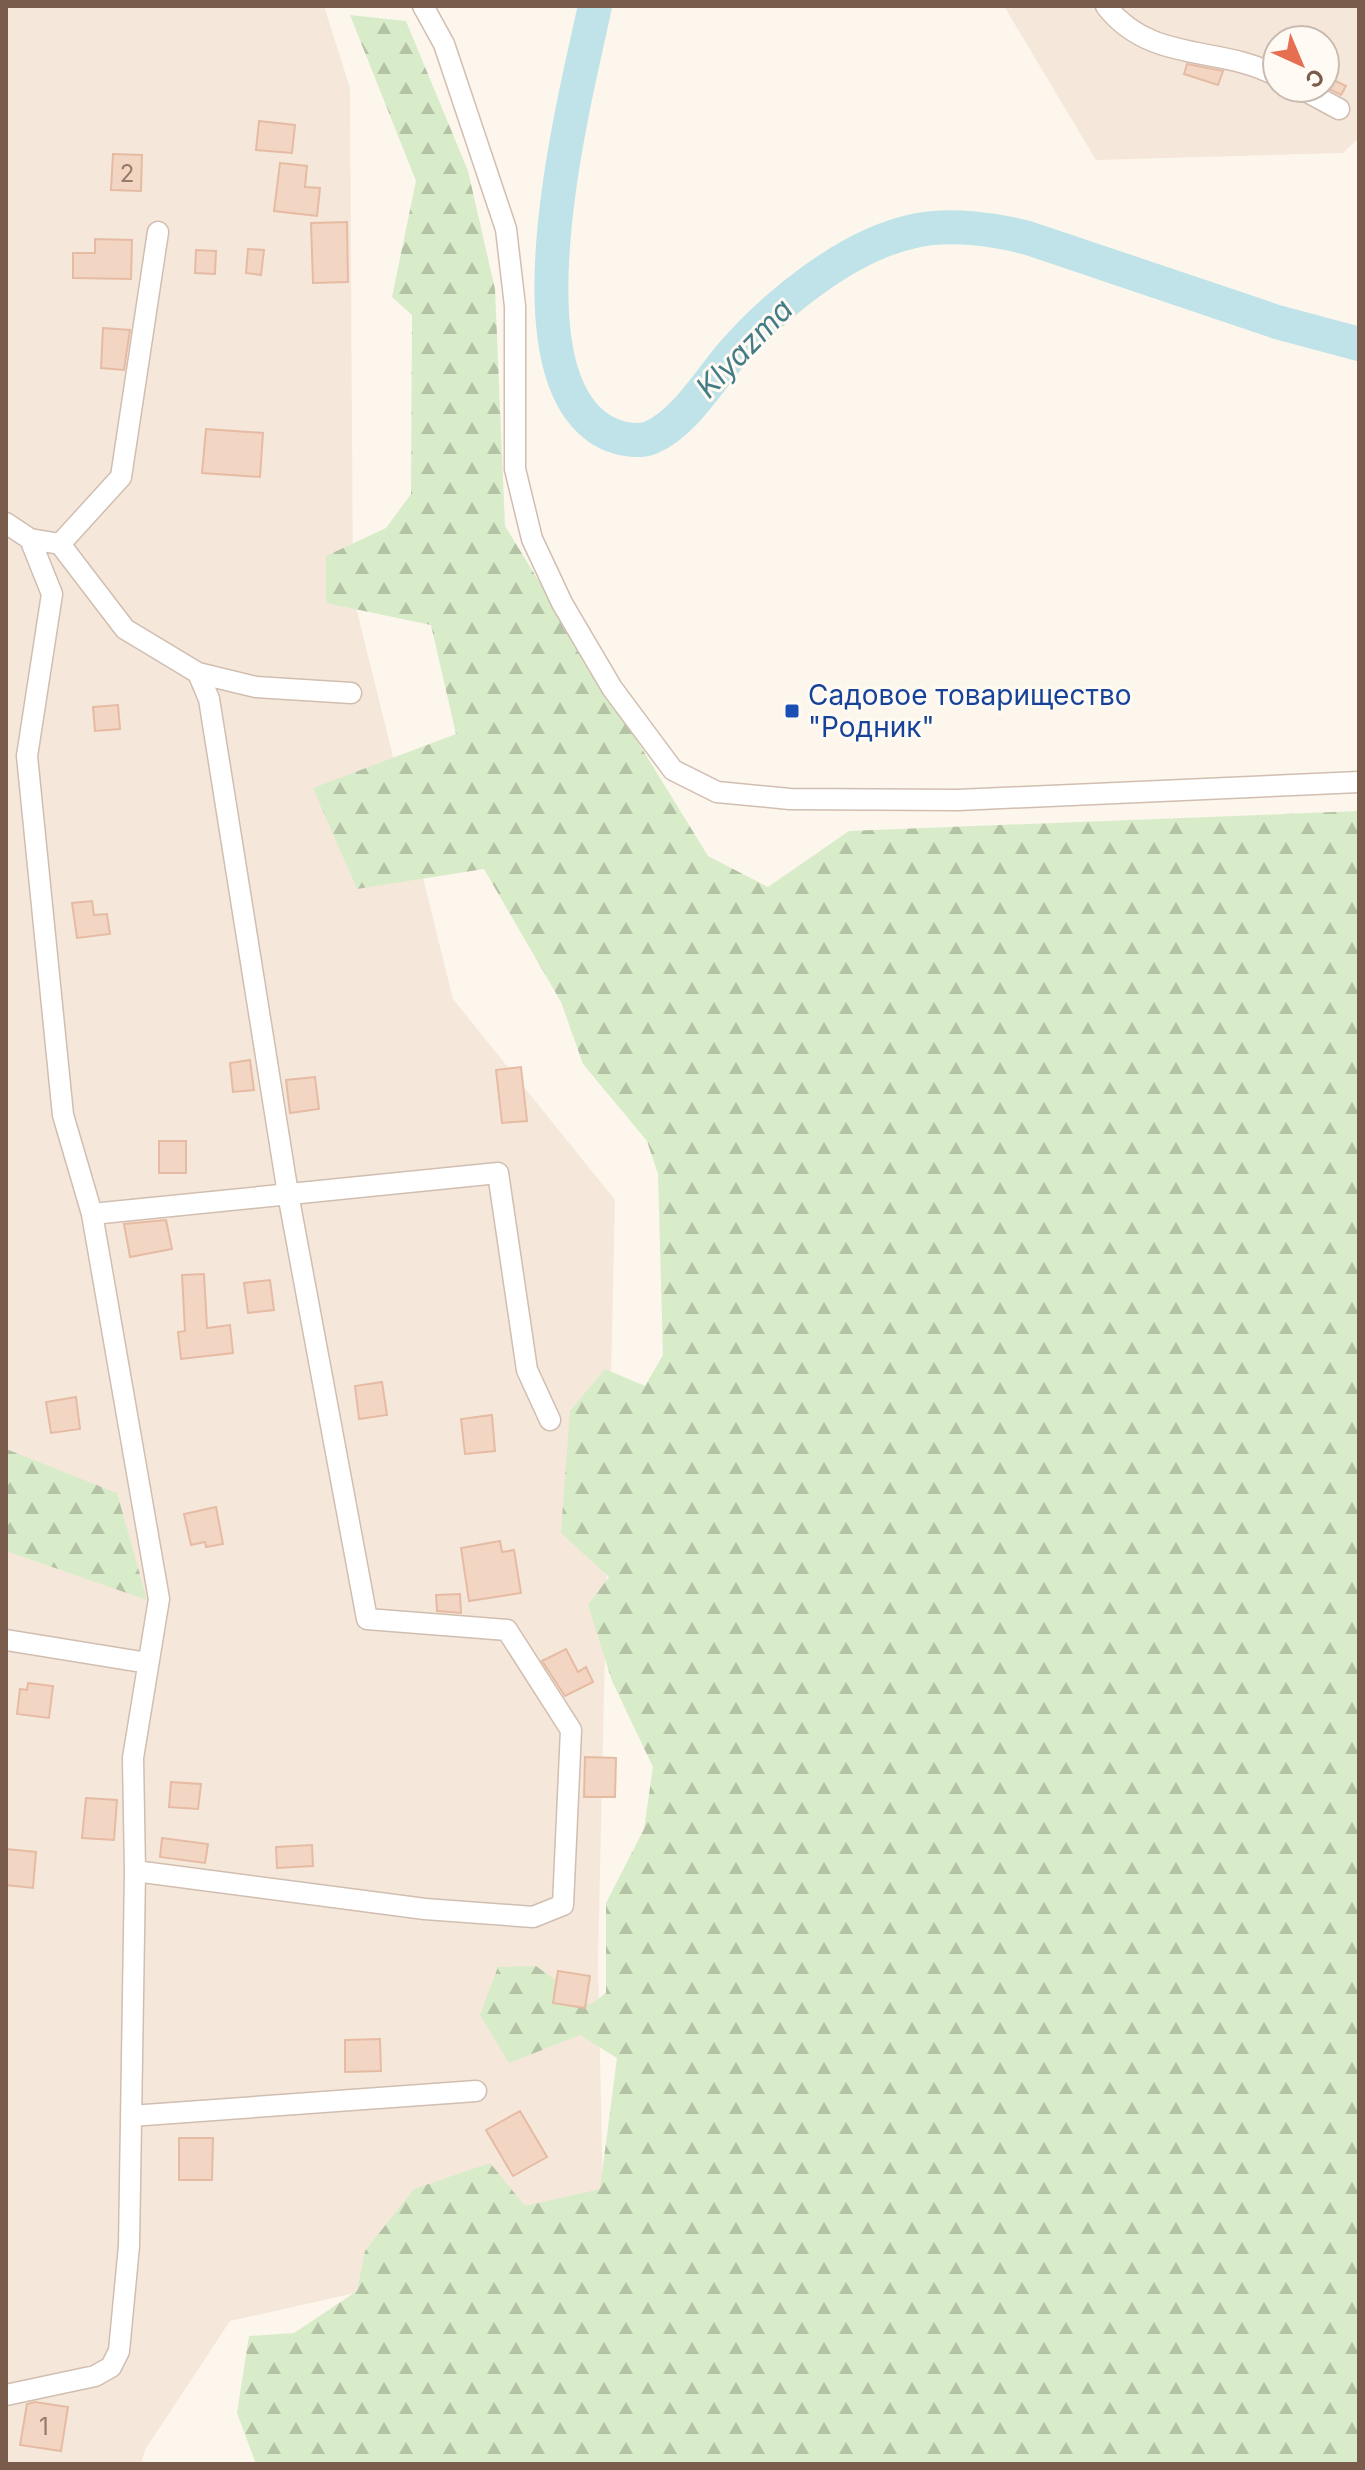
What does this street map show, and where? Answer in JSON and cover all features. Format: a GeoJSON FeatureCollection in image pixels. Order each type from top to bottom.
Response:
{"type":"FeatureCollection","features":[{"type":"Feature","properties":{"kind":"street"},"geometry":{"type":"LineString","coordinates":[[423,6],[444,44],[506,229],[515,306],[515,469],[532,539],[562,603],[612,688],[673,770],[717,792],[790,799],[958,800],[1359,782]]}},
{"type":"Feature","properties":{"kind":"street"},"geometry":{"type":"LineString","coordinates":[[1106,6],[1145,40],[1205,58],[1261,67]]}},
{"type":"Feature","properties":{"kind":"street"},"geometry":{"type":"LineString","coordinates":[[1330,104],[1339,109]]}},
{"type":"Feature","properties":{"kind":"street"},"geometry":{"type":"LineString","coordinates":[[60,544],[121,477],[158,232]]}},
{"type":"Feature","properties":{"kind":"street"},"geometry":{"type":"LineString","coordinates":[[6,523],[30,539],[60,544],[125,629],[198,673],[256,687],[351,693]]}},
{"type":"Feature","properties":{"kind":"street"},"geometry":{"type":"LineString","coordinates":[[6,2395],[95,2376],[111,2367],[119,2351],[129,2246],[135,1871],[133,1758],[159,1599],[92,1214],[63,1115],[27,756],[52,594],[30,539]]}},
{"type":"Feature","properties":{"kind":"street"},"geometry":{"type":"LineString","coordinates":[[135,1871],[425,1909],[533,1917],[563,1905],[571,1730],[507,1630],[367,1619],[288,1194],[209,699],[198,673]]}},
{"type":"Feature","properties":{"kind":"street"},"geometry":{"type":"LineString","coordinates":[[92,1214],[498,1173],[527,1370],[550,1420]]}},
{"type":"Feature","properties":{"kind":"street"},"geometry":{"type":"LineString","coordinates":[[6,1640],[148,1663]]}},
{"type":"Feature","properties":{"kind":"street"},"geometry":{"type":"LineString","coordinates":[[131,2116],[476,2091]]}},
{"type":"Feature","properties":{"kind":"shaded area"},"geometry":{"type":"Polygon","coordinates":[[[6,6],[324,6],[350,88],[353,595],[453,999],[615,1200],[598,1961],[604,2244],[454,2271],[230,2321],[145,2450],[141,2464],[6,2464],[6,6]]]}},
{"type":"Feature","properties":{"kind":"shaded area"},"geometry":{"type":"Polygon","coordinates":[[[1004,6],[1359,6],[1359,138],[1343,153],[1096,160],[1004,6]]]}},
{"type":"Feature","properties":{"kind":"green space"},"geometry":{"type":"Polygon","coordinates":[[[350,15],[406,21],[468,171],[495,289],[505,526],[708,856],[768,887],[849,831],[1359,811],[1359,2464],[256,2464],[237,2413],[249,2336],[294,2333],[357,2291],[365,2251],[414,2189],[490,2163],[525,2206],[600,2189],[617,2058],[580,2035],[509,2063],[480,2015],[498,1967],[536,1966],[590,2005],[606,1993],[606,1903],[644,1829],[653,1767],[612,1681],[588,1605],[609,1577],[561,1533],[570,1411],[605,1369],[645,1386],[663,1355],[658,1174],[647,1141],[583,1064],[561,1002],[484,869],[357,889],[313,788],[456,734],[431,625],[326,603],[326,556],[386,528],[411,494],[412,315],[392,297],[416,181],[350,15]]]}},
{"type":"Feature","properties":{"kind":"green space"},"geometry":{"type":"Polygon","coordinates":[[[6,1449],[117,1493],[147,1600],[6,1551],[6,1449]]]}},
{"type":"Feature","properties":{"kind":"building"},"geometry":{"type":"Polygon","coordinates":[[[1187,64],[1223,71],[1218,85],[1184,74],[1187,64]]]}},
{"type":"Feature","properties":{"kind":"building"},"geometry":{"type":"Polygon","coordinates":[[[259,121],[295,125],[292,153],[256,150],[259,121]]]}},
{"type":"Feature","properties":{"kind":"building"},"geometry":{"type":"Polygon","coordinates":[[[113,154],[142,155],[141,191],[111,190],[113,154]]]}},
{"type":"Feature","properties":{"kind":"building"},"geometry":{"type":"Polygon","coordinates":[[[280,163],[307,166],[305,187],[320,188],[317,216],[274,211],[280,163]]]}},
{"type":"Feature","properties":{"kind":"building"},"geometry":{"type":"Polygon","coordinates":[[[347,222],[348,282],[313,283],[311,223],[347,222]]]}},
{"type":"Feature","properties":{"kind":"building"},"geometry":{"type":"Polygon","coordinates":[[[95,239],[132,240],[131,279],[73,278],[73,253],[95,253],[95,239]]]}},
{"type":"Feature","properties":{"kind":"building"},"geometry":{"type":"Polygon","coordinates":[[[248,249],[264,250],[261,275],[246,273],[248,249]]]}},
{"type":"Feature","properties":{"kind":"building"},"geometry":{"type":"Polygon","coordinates":[[[196,250],[216,251],[215,274],[195,273],[196,250]]]}},
{"type":"Feature","properties":{"kind":"building"},"geometry":{"type":"Polygon","coordinates":[[[103,328],[130,330],[124,370],[101,368],[103,328]]]}},
{"type":"Feature","properties":{"kind":"building"},"geometry":{"type":"Polygon","coordinates":[[[206,429],[263,433],[260,477],[202,473],[206,429]]]}},
{"type":"Feature","properties":{"kind":"building"},"geometry":{"type":"Polygon","coordinates":[[[118,705],[120,729],[95,731],[93,707],[118,705]]]}},
{"type":"Feature","properties":{"kind":"building"},"geometry":{"type":"Polygon","coordinates":[[[92,901],[94,915],[107,914],[110,934],[77,938],[72,903],[92,901]]]}},
{"type":"Feature","properties":{"kind":"building"},"geometry":{"type":"Polygon","coordinates":[[[250,1060],[254,1090],[233,1092],[230,1063],[250,1060]]]}},
{"type":"Feature","properties":{"kind":"building"},"geometry":{"type":"Polygon","coordinates":[[[521,1067],[527,1121],[502,1123],[496,1070],[521,1067]]]}},
{"type":"Feature","properties":{"kind":"building"},"geometry":{"type":"Polygon","coordinates":[[[315,1077],[319,1109],[290,1113],[286,1080],[315,1077]]]}},
{"type":"Feature","properties":{"kind":"building"},"geometry":{"type":"Polygon","coordinates":[[[159,1141],[186,1141],[186,1173],[159,1173],[159,1141]]]}},
{"type":"Feature","properties":{"kind":"building"},"geometry":{"type":"Polygon","coordinates":[[[166,1220],[172,1249],[130,1257],[124,1224],[166,1220]]]}},
{"type":"Feature","properties":{"kind":"building"},"geometry":{"type":"Polygon","coordinates":[[[204,1274],[207,1328],[230,1325],[233,1353],[181,1359],[178,1332],[185,1331],[182,1275],[204,1274]]]}},
{"type":"Feature","properties":{"kind":"building"},"geometry":{"type":"Polygon","coordinates":[[[270,1280],[274,1310],[248,1313],[244,1283],[270,1280]]]}},
{"type":"Feature","properties":{"kind":"building"},"geometry":{"type":"Polygon","coordinates":[[[382,1382],[387,1415],[359,1419],[355,1386],[382,1382]]]}},
{"type":"Feature","properties":{"kind":"building"},"geometry":{"type":"Polygon","coordinates":[[[76,1397],[80,1429],[51,1433],[46,1402],[76,1397]]]}},
{"type":"Feature","properties":{"kind":"building"},"geometry":{"type":"Polygon","coordinates":[[[492,1415],[495,1451],[465,1454],[461,1419],[492,1415]]]}},
{"type":"Feature","properties":{"kind":"building"},"geometry":{"type":"Polygon","coordinates":[[[216,1507],[223,1544],[206,1547],[205,1542],[191,1545],[184,1514],[216,1507]]]}},
{"type":"Feature","properties":{"kind":"building"},"geometry":{"type":"Polygon","coordinates":[[[500,1541],[502,1552],[514,1550],[521,1593],[469,1601],[461,1548],[500,1541]]]}},
{"type":"Feature","properties":{"kind":"building"},"geometry":{"type":"Polygon","coordinates":[[[460,1594],[461,1613],[437,1611],[436,1595],[460,1594]]]}},
{"type":"Feature","properties":{"kind":"building"},"geometry":{"type":"Polygon","coordinates":[[[566,1649],[578,1672],[586,1667],[593,1682],[565,1696],[542,1661],[566,1649]]]}},
{"type":"Feature","properties":{"kind":"building"},"geometry":{"type":"Polygon","coordinates":[[[28,1683],[53,1686],[49,1718],[17,1714],[20,1689],[27,1690],[28,1683]]]}},
{"type":"Feature","properties":{"kind":"building"},"geometry":{"type":"Polygon","coordinates":[[[585,1757],[616,1758],[615,1797],[584,1797],[585,1757]]]}},
{"type":"Feature","properties":{"kind":"building"},"geometry":{"type":"Polygon","coordinates":[[[171,1782],[201,1784],[198,1809],[169,1807],[171,1782]]]}},
{"type":"Feature","properties":{"kind":"building"},"geometry":{"type":"Polygon","coordinates":[[[86,1798],[117,1800],[114,1840],[82,1838],[86,1798]]]}},
{"type":"Feature","properties":{"kind":"building"},"geometry":{"type":"Polygon","coordinates":[[[162,1838],[208,1844],[205,1863],[160,1857],[162,1838]]]}},
{"type":"Feature","properties":{"kind":"building"},"geometry":{"type":"Polygon","coordinates":[[[312,1845],[313,1866],[277,1868],[276,1847],[312,1845]]]}},
{"type":"Feature","properties":{"kind":"building"},"geometry":{"type":"Polygon","coordinates":[[[6,1849],[36,1852],[33,1888],[6,1885],[6,1849]]]}},
{"type":"Feature","properties":{"kind":"building"},"geometry":{"type":"Polygon","coordinates":[[[558,1971],[590,1976],[585,2008],[553,2003],[558,1971]]]}},
{"type":"Feature","properties":{"kind":"building"},"geometry":{"type":"Polygon","coordinates":[[[380,2039],[381,2071],[345,2072],[345,2040],[380,2039]]]}},
{"type":"Feature","properties":{"kind":"building"},"geometry":{"type":"Polygon","coordinates":[[[520,2111],[547,2157],[513,2176],[486,2130],[520,2111]]]}},
{"type":"Feature","properties":{"kind":"building"},"geometry":{"type":"Polygon","coordinates":[[[179,2138],[213,2138],[212,2180],[179,2180],[179,2138]]]}},
{"type":"Feature","properties":{"kind":"building"},"geometry":{"type":"Polygon","coordinates":[[[35,2402],[68,2407],[61,2451],[20,2445],[27,2404],[35,2402]]]}},
{"type":"Feature","properties":{"kind":"waterway","name":"Klyazma"},"geometry":{"type":"LineString","coordinates":[[595,6],[563,165],[554,229],[551,292],[556,350],[572,397],[600,429],[612,435],[640,440],[664,431],[685,412],[731,355],[769,316],[839,263],[889,238],[942,227],[971,228],[1028,238],[1277,322],[1359,344]]}},
{"type":"Feature","properties":{"kind":"place","name":"Садовое товарищество \"Родник\""},"geometry":{"type":"Point","coordinates":[792,711]}}]}
